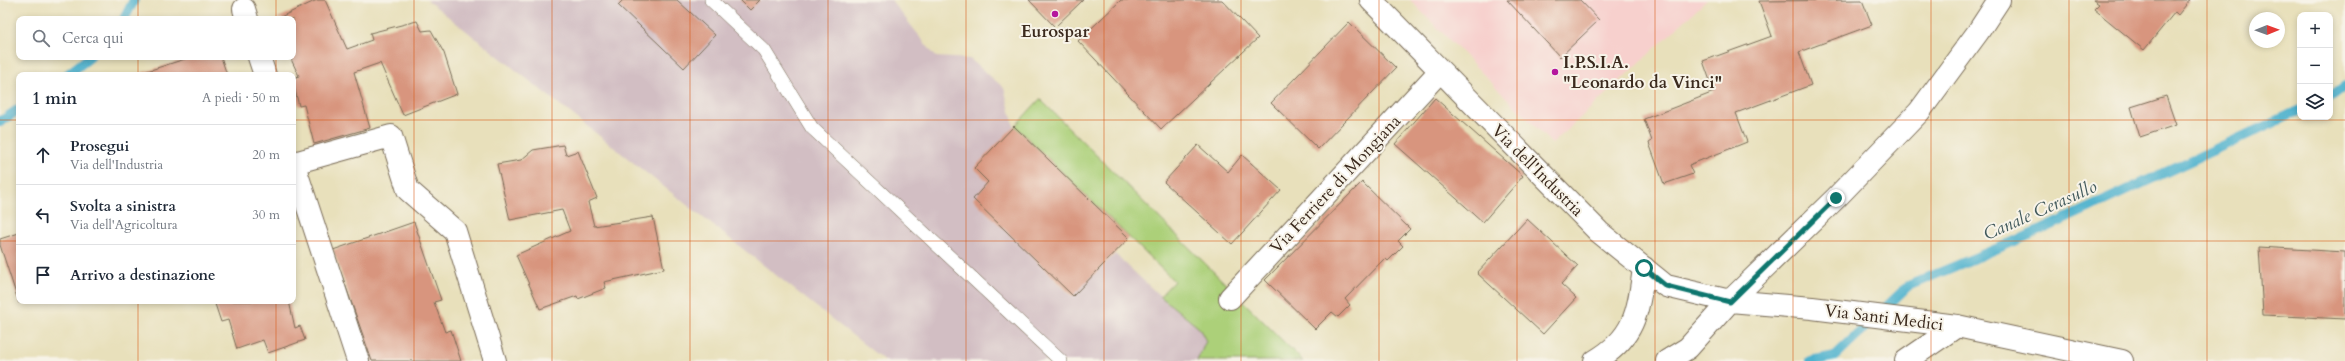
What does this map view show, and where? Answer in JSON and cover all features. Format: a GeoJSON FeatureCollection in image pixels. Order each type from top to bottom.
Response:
{"type":"FeatureCollection","features":[{"type":"Feature","properties":{"kind":"street","name":"Via dell'Industria"},"geometry":{"type":"LineString","coordinates":[[1371,0],[1599,232],[1666,286],[1730,302]]}},
{"type":"Feature","properties":{"kind":"street"},"geometry":{"type":"LineString","coordinates":[[1667,361],[1688,348],[1730,302],[1836,198],[1919,112],[1978,32],[1998,0]]}},
{"type":"Feature","properties":{"kind":"street"},"geometry":{"type":"LineString","coordinates":[[260,60],[264,72]]}},
{"type":"Feature","properties":{"kind":"street","name":"Via Ferriere di Mongiana"},"geometry":{"type":"LineString","coordinates":[[1230,298],[1440,71]]}},
{"type":"Feature","properties":{"kind":"street"},"geometry":{"type":"LineString","coordinates":[[296,161],[391,136],[408,190],[455,231],[495,361]]}},
{"type":"Feature","properties":{"kind":"street"},"geometry":{"type":"LineString","coordinates":[[296,171],[358,361]]}},
{"type":"Feature","properties":{"kind":"street"},"geometry":{"type":"LineString","coordinates":[[1595,361],[1618,343],[1633,324],[1639,306],[1644,268]]}},
{"type":"Feature","properties":{"kind":"street","name":"Via Santi Medici"},"geometry":{"type":"LineString","coordinates":[[1730,302],[1812,308],[1957,326],[2122,361]]}},
{"type":"Feature","properties":{"kind":"street"},"geometry":{"type":"LineString","coordinates":[[1906,361],[1957,326]]}},
{"type":"Feature","properties":{"kind":"lane"},"geometry":{"type":"LineString","coordinates":[[711,0],[764,50],[812,128],[1061,361]]}},
{"type":"Feature","properties":{"kind":"shaded area"},"geometry":{"type":"Polygon","coordinates":[[[427,0],[623,0],[714,35],[677,0],[891,0],[936,57],[970,59],[1004,88],[1014,126],[974,168],[988,182],[973,199],[1072,296],[1115,254],[1160,296],[1199,328],[1206,341],[1197,361],[885,361],[427,0]]]}},
{"type":"Feature","properties":{"kind":"shaded area","name":"I.P.S.I.A. \"Leonardo da Vinci\""},"geometry":{"type":"Polygon","coordinates":[[[1410,0],[1707,0],[1552,144],[1410,0]]]}},
{"type":"Feature","properties":{"kind":"green space"},"geometry":{"type":"Polygon","coordinates":[[[1040,99],[1303,361],[1197,361],[1206,341],[1199,328],[1160,296],[1174,281],[1015,126],[1040,99]]]}},
{"type":"Feature","properties":{"kind":"building"},"geometry":{"type":"Polygon","coordinates":[[[317,0],[325,0],[347,49],[372,40],[370,33],[417,21],[422,31],[431,30],[444,53],[457,94],[403,115],[380,63],[354,72],[370,128],[314,144],[304,105],[299,106],[296,94],[296,77],[299,76],[291,60],[296,60],[296,16],[282,16],[317,0]]]}},
{"type":"Feature","properties":{"kind":"building"},"geometry":{"type":"Polygon","coordinates":[[[623,0],[677,0],[715,35],[684,68],[618,5],[623,0]]]}},
{"type":"Feature","properties":{"kind":"building"},"geometry":{"type":"Polygon","coordinates":[[[740,0],[760,0],[750,10],[740,0]]]}},
{"type":"Feature","properties":{"kind":"building","name":"Eurospar"},"geometry":{"type":"Polygon","coordinates":[[[1029,0],[1083,0],[1055,27],[1029,0]]]}},
{"type":"Feature","properties":{"kind":"building"},"geometry":{"type":"Polygon","coordinates":[[[1121,0],[1222,0],[1258,38],[1161,129],[1078,41],[1121,0]]]}},
{"type":"Feature","properties":{"kind":"building"},"geometry":{"type":"Polygon","coordinates":[[[1507,0],[1580,0],[1599,20],[1560,57],[1507,0]]]}},
{"type":"Feature","properties":{"kind":"building"},"geometry":{"type":"Polygon","coordinates":[[[1862,0],[1872,25],[1799,52],[1811,85],[1736,113],[1747,142],[1689,165],[1693,174],[1664,184],[1649,143],[1652,141],[1644,119],[1714,92],[1703,61],[1772,36],[1759,1],[1862,0]]]}},
{"type":"Feature","properties":{"kind":"building"},"geometry":{"type":"Polygon","coordinates":[[[2093,0],[2190,0],[2178,15],[2175,12],[2144,50],[2094,9],[2099,4],[2093,0]]]}},
{"type":"Feature","properties":{"kind":"building"},"geometry":{"type":"Polygon","coordinates":[[[1349,22],[1396,68],[1318,149],[1271,103],[1349,22]]]}},
{"type":"Feature","properties":{"kind":"building"},"geometry":{"type":"Polygon","coordinates":[[[182,60],[222,60],[226,72],[144,72],[182,60]]]}},
{"type":"Feature","properties":{"kind":"building"},"geometry":{"type":"Polygon","coordinates":[[[2166,96],[2176,125],[2140,137],[2131,107],[2166,96]]]}},
{"type":"Feature","properties":{"kind":"building"},"geometry":{"type":"Polygon","coordinates":[[[1435,98],[1523,176],[1483,222],[1395,144],[1435,98]]]}},
{"type":"Feature","properties":{"kind":"building"},"geometry":{"type":"Polygon","coordinates":[[[1014,126],[1129,238],[1073,296],[973,199],[988,182],[974,168],[1014,126]]]}},
{"type":"Feature","properties":{"kind":"building"},"geometry":{"type":"Polygon","coordinates":[[[563,145],[566,155],[578,151],[597,198],[588,202],[594,226],[653,217],[664,269],[604,282],[606,288],[578,299],[577,296],[540,309],[516,255],[570,231],[562,210],[510,220],[497,164],[521,160],[533,150],[563,145]]]}},
{"type":"Feature","properties":{"kind":"building"},"geometry":{"type":"Polygon","coordinates":[[[1198,145],[1228,172],[1242,155],[1281,190],[1232,244],[1164,182],[1198,145]]]}},
{"type":"Feature","properties":{"kind":"building"},"geometry":{"type":"Polygon","coordinates":[[[1362,182],[1410,229],[1398,241],[1403,246],[1388,261],[1385,258],[1345,299],[1350,305],[1338,317],[1332,312],[1315,329],[1265,280],[1362,182]]]}},
{"type":"Feature","properties":{"kind":"building"},"geometry":{"type":"Polygon","coordinates":[[[1527,219],[1578,266],[1561,284],[1576,298],[1543,334],[1477,273],[1527,219]]]}},
{"type":"Feature","properties":{"kind":"building"},"geometry":{"type":"Polygon","coordinates":[[[414,222],[441,300],[434,302],[445,332],[451,330],[461,361],[372,361],[333,250],[414,222]]]}},
{"type":"Feature","properties":{"kind":"building"},"geometry":{"type":"Polygon","coordinates":[[[16,234],[16,294],[0,245],[0,239],[16,234]]]}},
{"type":"Feature","properties":{"kind":"building"},"geometry":{"type":"Polygon","coordinates":[[[2259,247],[2345,252],[2345,319],[2263,315],[2259,247]]]}},
{"type":"Feature","properties":{"kind":"building"},"geometry":{"type":"Polygon","coordinates":[[[215,304],[290,304],[295,328],[300,326],[305,340],[268,353],[263,340],[237,349],[228,320],[221,322],[215,304]]]}},
{"type":"Feature","properties":{"kind":"waterway"},"geometry":{"type":"LineString","coordinates":[[126,16],[134,0]]}},
{"type":"Feature","properties":{"kind":"waterway"},"geometry":{"type":"LineString","coordinates":[[71,72],[86,60]]}},
{"type":"Feature","properties":{"kind":"waterway","name":"Canale Cerasullo"},"geometry":{"type":"LineString","coordinates":[[2333,95],[2345,86]]}},
{"type":"Feature","properties":{"kind":"waterway"},"geometry":{"type":"LineString","coordinates":[[0,122],[16,111]]}},
{"type":"Feature","properties":{"kind":"waterway","name":"Canale Cerasullo"},"geometry":{"type":"LineString","coordinates":[[1810,361],[1835,356],[1908,286],[2041,230],[2297,111]]}},
{"type":"Feature","properties":{"kind":"place","name":"Eurospar"},"geometry":{"type":"Point","coordinates":[1055,14]}},
{"type":"Feature","properties":{"kind":"place","name":"I.P.S.I.A. \"Leonardo da Vinci\""},"geometry":{"type":"Point","coordinates":[1555,72]}},
{"type":"Feature","properties":{"kind":"route"},"geometry":{"type":"LineString","coordinates":[[1644,268],[1666,286],[1730,302],[1836,198]]}}]}
